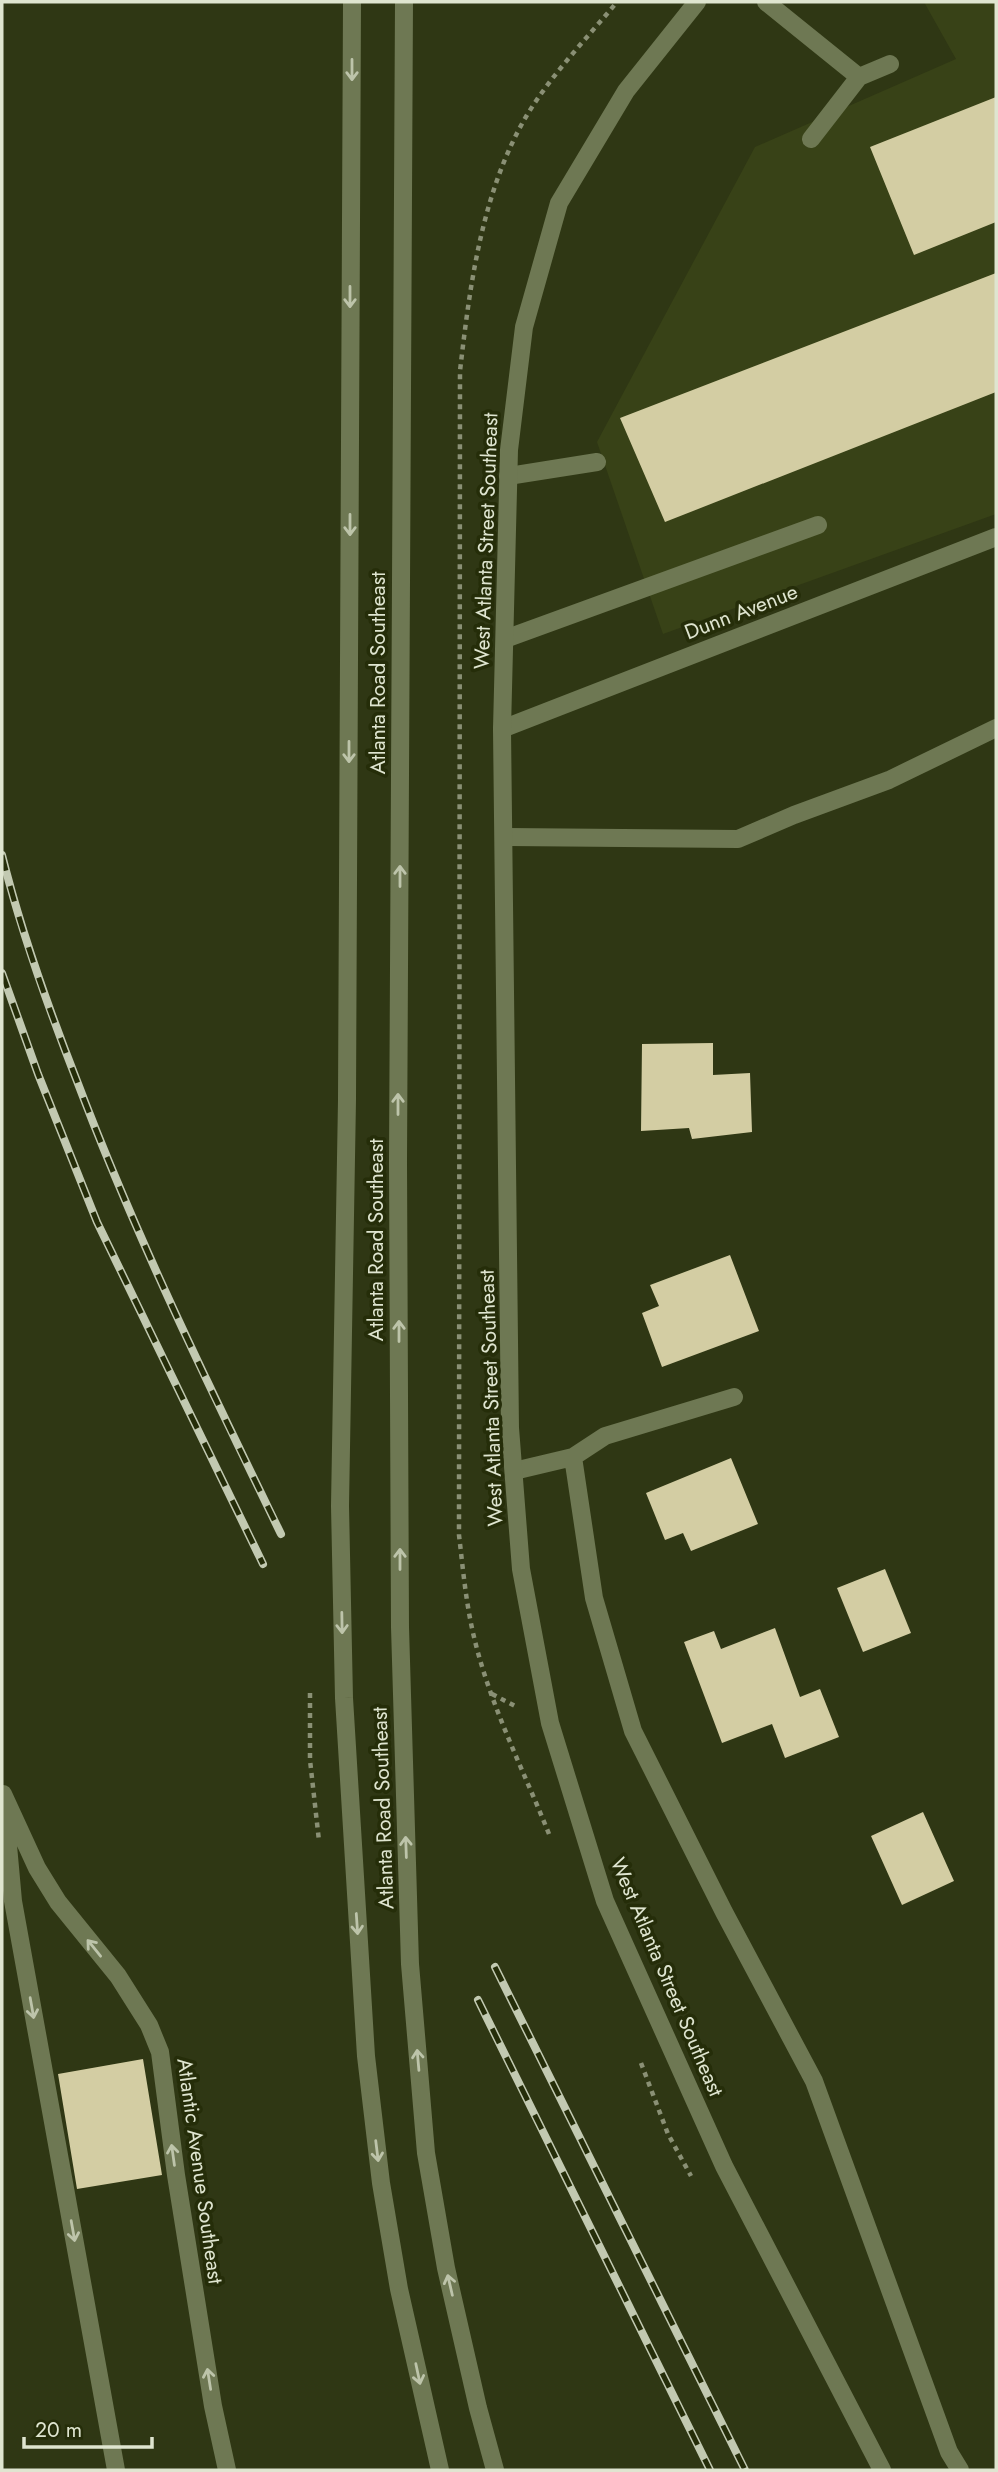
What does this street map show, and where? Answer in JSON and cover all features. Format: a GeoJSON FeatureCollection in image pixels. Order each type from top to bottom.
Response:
{"type":"FeatureCollection","features":[{"type":"Feature","properties":{"kind":"street","name":"Atlanta Road Southeast"},"geometry":{"type":"LineString","coordinates":[[352,2],[347,1100],[340,1506],[344,1698],[366,2056],[381,2183],[399,2289],[439,2470]]}},
{"type":"Feature","properties":{"kind":"street","name":"Atlanta Road Southeast"},"geometry":{"type":"LineString","coordinates":[[404,2],[398,1148],[400,1627],[410,1964],[428,2166],[446,2268],[495,2470]]}},
{"type":"Feature","properties":{"kind":"street","name":"West Atlanta Street Southeast"},"geometry":{"type":"LineString","coordinates":[[697,2],[626,91],[559,203],[524,327],[509,450],[502,729],[510,1427],[521,1569],[550,1723],[605,1901],[724,2166],[882,2470]]}},
{"type":"Feature","properties":{"kind":"street"},"geometry":{"type":"LineString","coordinates":[[766,2],[859,77]]}},
{"type":"Feature","properties":{"kind":"street"},"geometry":{"type":"LineString","coordinates":[[811,139],[859,77],[890,64]]}},
{"type":"Feature","properties":{"kind":"street"},"geometry":{"type":"LineString","coordinates":[[508,476],[597,462]]}},
{"type":"Feature","properties":{"kind":"street"},"geometry":{"type":"LineString","coordinates":[[505,639],[818,525]]}},
{"type":"Feature","properties":{"kind":"street","name":"Dunn Avenue"},"geometry":{"type":"LineString","coordinates":[[502,729],[996,537]]}},
{"type":"Feature","properties":{"kind":"street"},"geometry":{"type":"LineString","coordinates":[[505,837],[738,839],[889,780],[996,728]]}},
{"type":"Feature","properties":{"kind":"street"},"geometry":{"type":"LineString","coordinates":[[514,1471],[573,1457],[604,1436],[734,1397]]}},
{"type":"Feature","properties":{"kind":"street"},"geometry":{"type":"LineString","coordinates":[[573,1457],[594,1598],[633,1731],[724,1912],[814,2081],[949,2452],[960,2470]]}},
{"type":"Feature","properties":{"kind":"street","name":"Atlantic Avenue Southeast"},"geometry":{"type":"LineString","coordinates":[[2,1791],[13,1901],[116,2470]]}},
{"type":"Feature","properties":{"kind":"street","name":"Atlantic Avenue Southeast"},"geometry":{"type":"LineString","coordinates":[[2,1791],[37,1868],[58,1902],[118,1976],[149,2025],[160,2052],[178,2188],[213,2406],[227,2470]]}},
{"type":"Feature","properties":{"kind":"shaded area"},"geometry":{"type":"Polygon","coordinates":[[[924,2],[996,2],[996,514],[663,634],[597,442],[755,147],[956,59],[924,2]]]}},
{"type":"Feature","properties":{"kind":"building"},"geometry":{"type":"Polygon","coordinates":[[[996,97],[996,222],[914,255],[870,147],[996,97]]]}},
{"type":"Feature","properties":{"kind":"building"},"geometry":{"type":"Polygon","coordinates":[[[996,273],[996,392],[665,522],[620,418],[996,273]]]}},
{"type":"Feature","properties":{"kind":"building"},"geometry":{"type":"Polygon","coordinates":[[[713,1043],[713,1075],[750,1073],[752,1132],[692,1139],[689,1128],[641,1131],[642,1044],[713,1043]]]}},
{"type":"Feature","properties":{"kind":"building"},"geometry":{"type":"Polygon","coordinates":[[[730,1255],[759,1331],[662,1367],[642,1313],[659,1306],[650,1285],[730,1255]]]}},
{"type":"Feature","properties":{"kind":"building"},"geometry":{"type":"Polygon","coordinates":[[[731,1458],[758,1524],[691,1551],[683,1533],[665,1540],[646,1493],[731,1458]]]}},
{"type":"Feature","properties":{"kind":"building"},"geometry":{"type":"Polygon","coordinates":[[[885,1569],[911,1633],[863,1652],[837,1588],[885,1569]]]}},
{"type":"Feature","properties":{"kind":"building"},"geometry":{"type":"Polygon","coordinates":[[[775,1628],[800,1697],[820,1689],[839,1737],[785,1758],[772,1724],[722,1743],[684,1642],[714,1631],[721,1649],[775,1628]]]}},
{"type":"Feature","properties":{"kind":"building"},"geometry":{"type":"Polygon","coordinates":[[[923,1812],[954,1881],[902,1905],[871,1836],[923,1812]]]}},
{"type":"Feature","properties":{"kind":"building"},"geometry":{"type":"Polygon","coordinates":[[[143,2059],[162,2175],[77,2189],[58,2074],[143,2059]]]}},
{"type":"Feature","properties":{"kind":"railway"},"geometry":{"type":"LineString","coordinates":[[2,855],[36,969],[100,1139],[174,1310],[281,1534]]}},
{"type":"Feature","properties":{"kind":"railway"},"geometry":{"type":"LineString","coordinates":[[2,973],[38,1074],[97,1222],[263,1564]]}},
{"type":"Feature","properties":{"kind":"railway"},"geometry":{"type":"LineString","coordinates":[[495,1967],[745,2470]]}},
{"type":"Feature","properties":{"kind":"railway"},"geometry":{"type":"LineString","coordinates":[[478,2000],[710,2470]]}}]}
